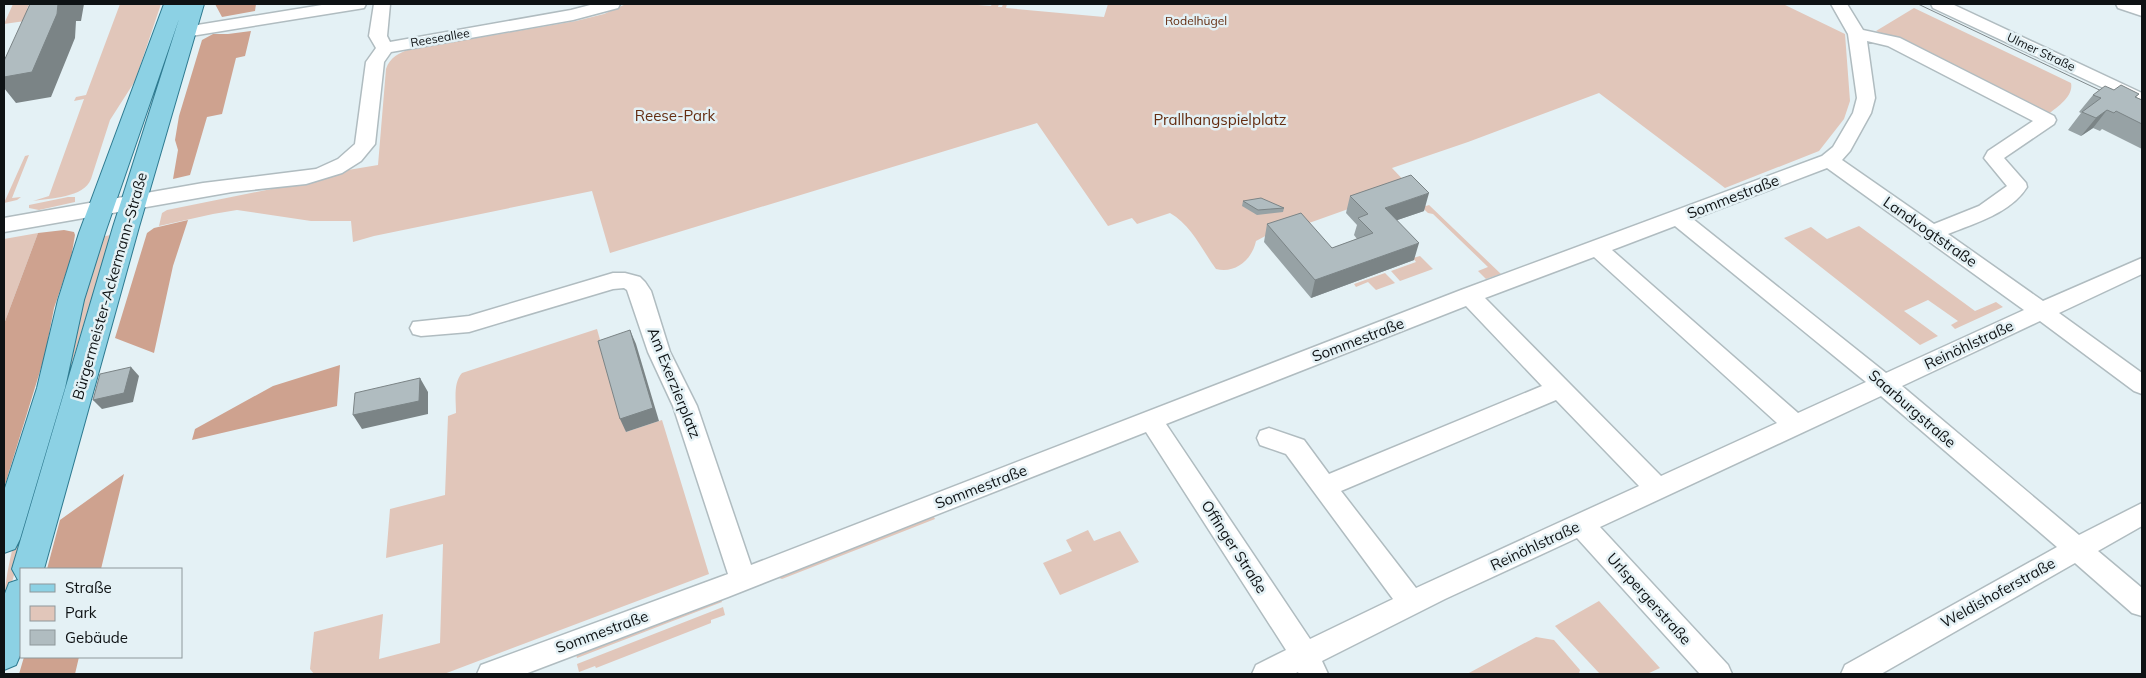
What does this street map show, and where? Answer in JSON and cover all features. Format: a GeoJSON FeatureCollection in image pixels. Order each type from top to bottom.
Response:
{"type":"FeatureCollection","features":[{"type":"Feature","properties":{"kind":"main road","name":"Bürgermeister-Ackermann-Straße"},"geometry":{"type":"LineString","coordinates":[[4,539],[51,388],[71,300],[101,207],[174,4]]}},
{"type":"Feature","properties":{"kind":"main road","name":"Bürgermeister-Ackermann-Straße"},"geometry":{"type":"LineString","coordinates":[[28,568],[134,201],[194,4]]}},
{"type":"Feature","properties":{"kind":"main road"},"geometry":{"type":"LineString","coordinates":[[4,654],[20,596]]}},
{"type":"Feature","properties":{"kind":"street"},"geometry":{"type":"LineString","coordinates":[[185,32],[358,4]]}},
{"type":"Feature","properties":{"kind":"street"},"geometry":{"type":"LineString","coordinates":[[4,225],[248,182],[284,180],[317,174],[342,166],[361,152],[365,144],[375,62],[385,48],[378,36],[382,4]]}},
{"type":"Feature","properties":{"kind":"street","name":"Reeseallee"},"geometry":{"type":"LineString","coordinates":[[385,48],[573,15],[612,4]]}},
{"type":"Feature","properties":{"kind":"street"},"geometry":{"type":"LineString","coordinates":[[1829,160],[1840,151],[1862,113],[1866,98],[1857,34],[1839,4]]}},
{"type":"Feature","properties":{"kind":"street","name":"Ulmer Straße"},"geometry":{"type":"LineString","coordinates":[[1939,4],[2142,100]]}},
{"type":"Feature","properties":{"kind":"street"},"geometry":{"type":"LineString","coordinates":[[2124,4],[2142,11]]}},
{"type":"Feature","properties":{"kind":"street"},"geometry":{"type":"LineString","coordinates":[[1857,34],[1894,42],[2047,120],[1994,158],[2016,183],[2017,187],[2015,190],[1986,210],[1932,233]]}},
{"type":"Feature","properties":{"kind":"street","name":"Sommestraße"},"geometry":{"type":"LineString","coordinates":[[491,674],[743,579],[1469,296],[1829,160]]}},
{"type":"Feature","properties":{"kind":"street","name":"Landvogtstraße"},"geometry":{"type":"LineString","coordinates":[[1829,160],[2042,311],[2142,385]]}},
{"type":"Feature","properties":{"kind":"street","name":"Saarburgstraße"},"geometry":{"type":"LineString","coordinates":[[1679,218],[1884,385],[2142,604]]}},
{"type":"Feature","properties":{"kind":"street"},"geometry":{"type":"LineString","coordinates":[[1598,248],[1796,425]]}},
{"type":"Feature","properties":{"kind":"street","name":"Reinöhlstraße"},"geometry":{"type":"LineString","coordinates":[[1266,674],[1309,664],[1412,604],[2142,265]]}},
{"type":"Feature","properties":{"kind":"street","name":"Am Exerzierplatz"},"geometry":{"type":"LineString","coordinates":[[421,328],[469,324],[613,281],[624,280],[635,284],[640,291],[662,361],[675,382],[685,406],[743,579]]}},
{"type":"Feature","properties":{"kind":"street"},"geometry":{"type":"LineString","coordinates":[[1469,296],[1658,489]]}},
{"type":"Feature","properties":{"kind":"street"},"geometry":{"type":"LineString","coordinates":[[1324,487],[1560,388]]}},
{"type":"Feature","properties":{"kind":"street","name":"Offinger Straße"},"geometry":{"type":"LineString","coordinates":[[1151,421],[1294,638],[1309,664]]}},
{"type":"Feature","properties":{"kind":"street"},"geometry":{"type":"LineString","coordinates":[[1269,438],[1295,447],[1412,604]]}},
{"type":"Feature","properties":{"kind":"street","name":"Weldishoferstraße"},"geometry":{"type":"LineString","coordinates":[[1855,674],[2142,514]]}},
{"type":"Feature","properties":{"kind":"street","name":"Urlspergerstraße"},"geometry":{"type":"LineString","coordinates":[[1581,524],[1718,674]]}},
{"type":"Feature","properties":{"kind":"green space"},"geometry":{"type":"Polygon","coordinates":[[[13,4],[29,4],[27,9],[33,8],[39,19],[4,24],[13,4]]]}},
{"type":"Feature","properties":{"kind":"green space"},"geometry":{"type":"Polygon","coordinates":[[[120,4],[161,4],[135,81],[110,120],[91,179],[87,185],[74,194],[33,201],[49,196],[84,99],[74,101],[76,97],[86,95],[120,4]]]}},
{"type":"Feature","properties":{"kind":"green space","name":"Reese-Park"},"geometry":{"type":"Polygon","coordinates":[[[626,4],[965,4],[991,6],[992,4],[999,4],[998,7],[1002,7],[1003,4],[1007,4],[1006,8],[1104,17],[1108,4],[1783,4],[1845,34],[1850,101],[1844,119],[1819,151],[1725,188],[1599,93],[1392,168],[1410,187],[1295,228],[1288,224],[1256,241],[1251,254],[1242,264],[1223,270],[1216,269],[1191,231],[1170,213],[1137,224],[1132,218],[1108,226],[1037,123],[610,253],[592,191],[353,242],[351,221],[311,221],[237,210],[159,226],[162,213],[167,210],[316,180],[348,170],[378,165],[386,69],[392,58],[402,52],[410,49],[576,21],[604,14],[626,4]]]}},
{"type":"Feature","properties":{"kind":"green space"},"geometry":{"type":"Polygon","coordinates":[[[1914,8],[2071,83],[2070,93],[2063,102],[2046,116],[1876,31],[1914,8]]]}},
{"type":"Feature","properties":{"kind":"green space"},"geometry":{"type":"Polygon","coordinates":[[[29,155],[12,198],[21,197],[4,203],[25,156],[29,155]]]}},
{"type":"Feature","properties":{"kind":"green space"},"geometry":{"type":"Polygon","coordinates":[[[1410,191],[1426,206],[1429,205],[1501,274],[1486,279],[1478,271],[1488,267],[1433,214],[1428,213],[1407,193],[1410,191]]]}},
{"type":"Feature","properties":{"kind":"green space"},"geometry":{"type":"Polygon","coordinates":[[[75,197],[75,202],[39,210],[29,208],[29,205],[75,197]]]}},
{"type":"Feature","properties":{"kind":"green space"},"geometry":{"type":"Polygon","coordinates":[[[1859,226],[1975,311],[1996,302],[2003,307],[1955,329],[1951,325],[1958,321],[1928,300],[1904,311],[1938,336],[1920,345],[1784,238],[1811,227],[1827,239],[1859,226]]]}},
{"type":"Feature","properties":{"kind":"green space"},"geometry":{"type":"Polygon","coordinates":[[[38,233],[4,324],[4,239],[38,233]]]}},
{"type":"Feature","properties":{"kind":"green space"},"geometry":{"type":"Polygon","coordinates":[[[111,235],[72,362],[63,415],[4,608],[7,576],[14,541],[91,267],[100,237],[111,235]]]}},
{"type":"Feature","properties":{"kind":"green space"},"geometry":{"type":"Polygon","coordinates":[[[1420,256],[1433,269],[1400,281],[1391,271],[1416,262],[1413,258],[1420,256]]]}},
{"type":"Feature","properties":{"kind":"green space"},"geometry":{"type":"Polygon","coordinates":[[[1385,273],[1395,283],[1376,290],[1368,282],[1356,287],[1354,284],[1385,273]]]}},
{"type":"Feature","properties":{"kind":"green space"},"geometry":{"type":"Polygon","coordinates":[[[597,329],[626,432],[662,420],[709,574],[444,674],[314,674],[310,669],[314,632],[383,614],[379,659],[440,643],[443,544],[386,558],[390,509],[445,495],[448,416],[456,413],[456,387],[462,373],[597,329]]]}},
{"type":"Feature","properties":{"kind":"green space"},"geometry":{"type":"Polygon","coordinates":[[[933,515],[935,519],[782,579],[779,578],[778,575],[933,515]]]}},
{"type":"Feature","properties":{"kind":"green space"},"geometry":{"type":"Polygon","coordinates":[[[1088,530],[1094,541],[1120,531],[1139,562],[1060,595],[1043,563],[1072,551],[1066,540],[1088,530]]]}},
{"type":"Feature","properties":{"kind":"green space"},"geometry":{"type":"Polygon","coordinates":[[[720,597],[722,602],[577,658],[574,647],[720,597]]]}},
{"type":"Feature","properties":{"kind":"green space"},"geometry":{"type":"Polygon","coordinates":[[[1599,601],[1660,668],[1647,674],[1600,674],[1555,626],[1599,601]]]}},
{"type":"Feature","properties":{"kind":"green space"},"geometry":{"type":"Polygon","coordinates":[[[723,607],[725,615],[711,620],[711,623],[596,668],[595,666],[579,672],[577,664],[723,607]]]}},
{"type":"Feature","properties":{"kind":"green space"},"geometry":{"type":"Polygon","coordinates":[[[1536,637],[1554,640],[1580,670],[1579,674],[1467,674],[1536,637]]]}},
{"type":"Feature","properties":{"kind":"shaded area"},"geometry":{"type":"Polygon","coordinates":[[[215,4],[256,4],[255,11],[222,17],[215,4]]]}},
{"type":"Feature","properties":{"kind":"shaded area"},"geometry":{"type":"Polygon","coordinates":[[[251,31],[245,56],[236,58],[222,114],[207,117],[190,175],[173,179],[178,150],[175,140],[179,116],[202,40],[213,34],[251,31]]]}},
{"type":"Feature","properties":{"kind":"shaded area"},"geometry":{"type":"Polygon","coordinates":[[[188,220],[173,266],[154,353],[115,338],[147,233],[154,228],[188,220]]]}},
{"type":"Feature","properties":{"kind":"shaded area"},"geometry":{"type":"Polygon","coordinates":[[[64,230],[74,232],[75,235],[71,258],[54,308],[45,355],[4,488],[4,324],[38,233],[64,230]]]}},
{"type":"Feature","properties":{"kind":"shaded area"},"geometry":{"type":"Polygon","coordinates":[[[340,365],[337,406],[192,440],[195,429],[273,386],[340,365]]]}},
{"type":"Feature","properties":{"kind":"shaded area"},"geometry":{"type":"Polygon","coordinates":[[[124,474],[101,568],[47,568],[60,520],[124,474]]]}},
{"type":"Feature","properties":{"kind":"shaded area"},"geometry":{"type":"Polygon","coordinates":[[[24,658],[79,658],[75,674],[19,674],[24,658]]]}},
{"type":"Feature","properties":{"kind":"building"},"geometry":{"type":"Polygon","coordinates":[[[30,4],[58,4],[57,14],[32,72],[4,77],[4,61],[30,4]]]}},
{"type":"Feature","properties":{"kind":"building"},"geometry":{"type":"Polygon","coordinates":[[[2121,85],[2139,94],[2135,97],[2142,100],[2142,124],[2116,111],[2114,113],[2107,110],[2096,118],[2082,112],[2101,98],[2093,95],[2105,86],[2114,90],[2121,85]]]}},
{"type":"Feature","properties":{"kind":"building"},"geometry":{"type":"Polygon","coordinates":[[[1411,175],[1429,193],[1385,208],[1419,243],[1315,280],[1267,224],[1301,213],[1332,248],[1373,233],[1358,218],[1368,214],[1350,196],[1411,175]]]}},
{"type":"Feature","properties":{"kind":"building"},"geometry":{"type":"Polygon","coordinates":[[[1261,198],[1284,208],[1258,210],[1243,201],[1261,198]]]}},
{"type":"Feature","properties":{"kind":"building"},"geometry":{"type":"Polygon","coordinates":[[[630,330],[653,408],[620,419],[598,341],[630,330]]]}},
{"type":"Feature","properties":{"kind":"building"},"geometry":{"type":"Polygon","coordinates":[[[131,367],[124,393],[93,400],[100,374],[131,367]]]}},
{"type":"Feature","properties":{"kind":"building"},"geometry":{"type":"Polygon","coordinates":[[[420,378],[419,401],[353,415],[355,393],[420,378]]]}},
{"type":"Feature","properties":{"kind":"tram line"},"geometry":{"type":"LineString","coordinates":[[1918,4],[2112,96]]}},
{"type":"Feature","properties":{"kind":"park label","name":"Rodelhügel"},"geometry":{"type":"Point","coordinates":[1196,21]}},
{"type":"Feature","properties":{"kind":"park label","name":"Prallhangspielplatz"},"geometry":{"type":"Point","coordinates":[1220,120]}}]}
